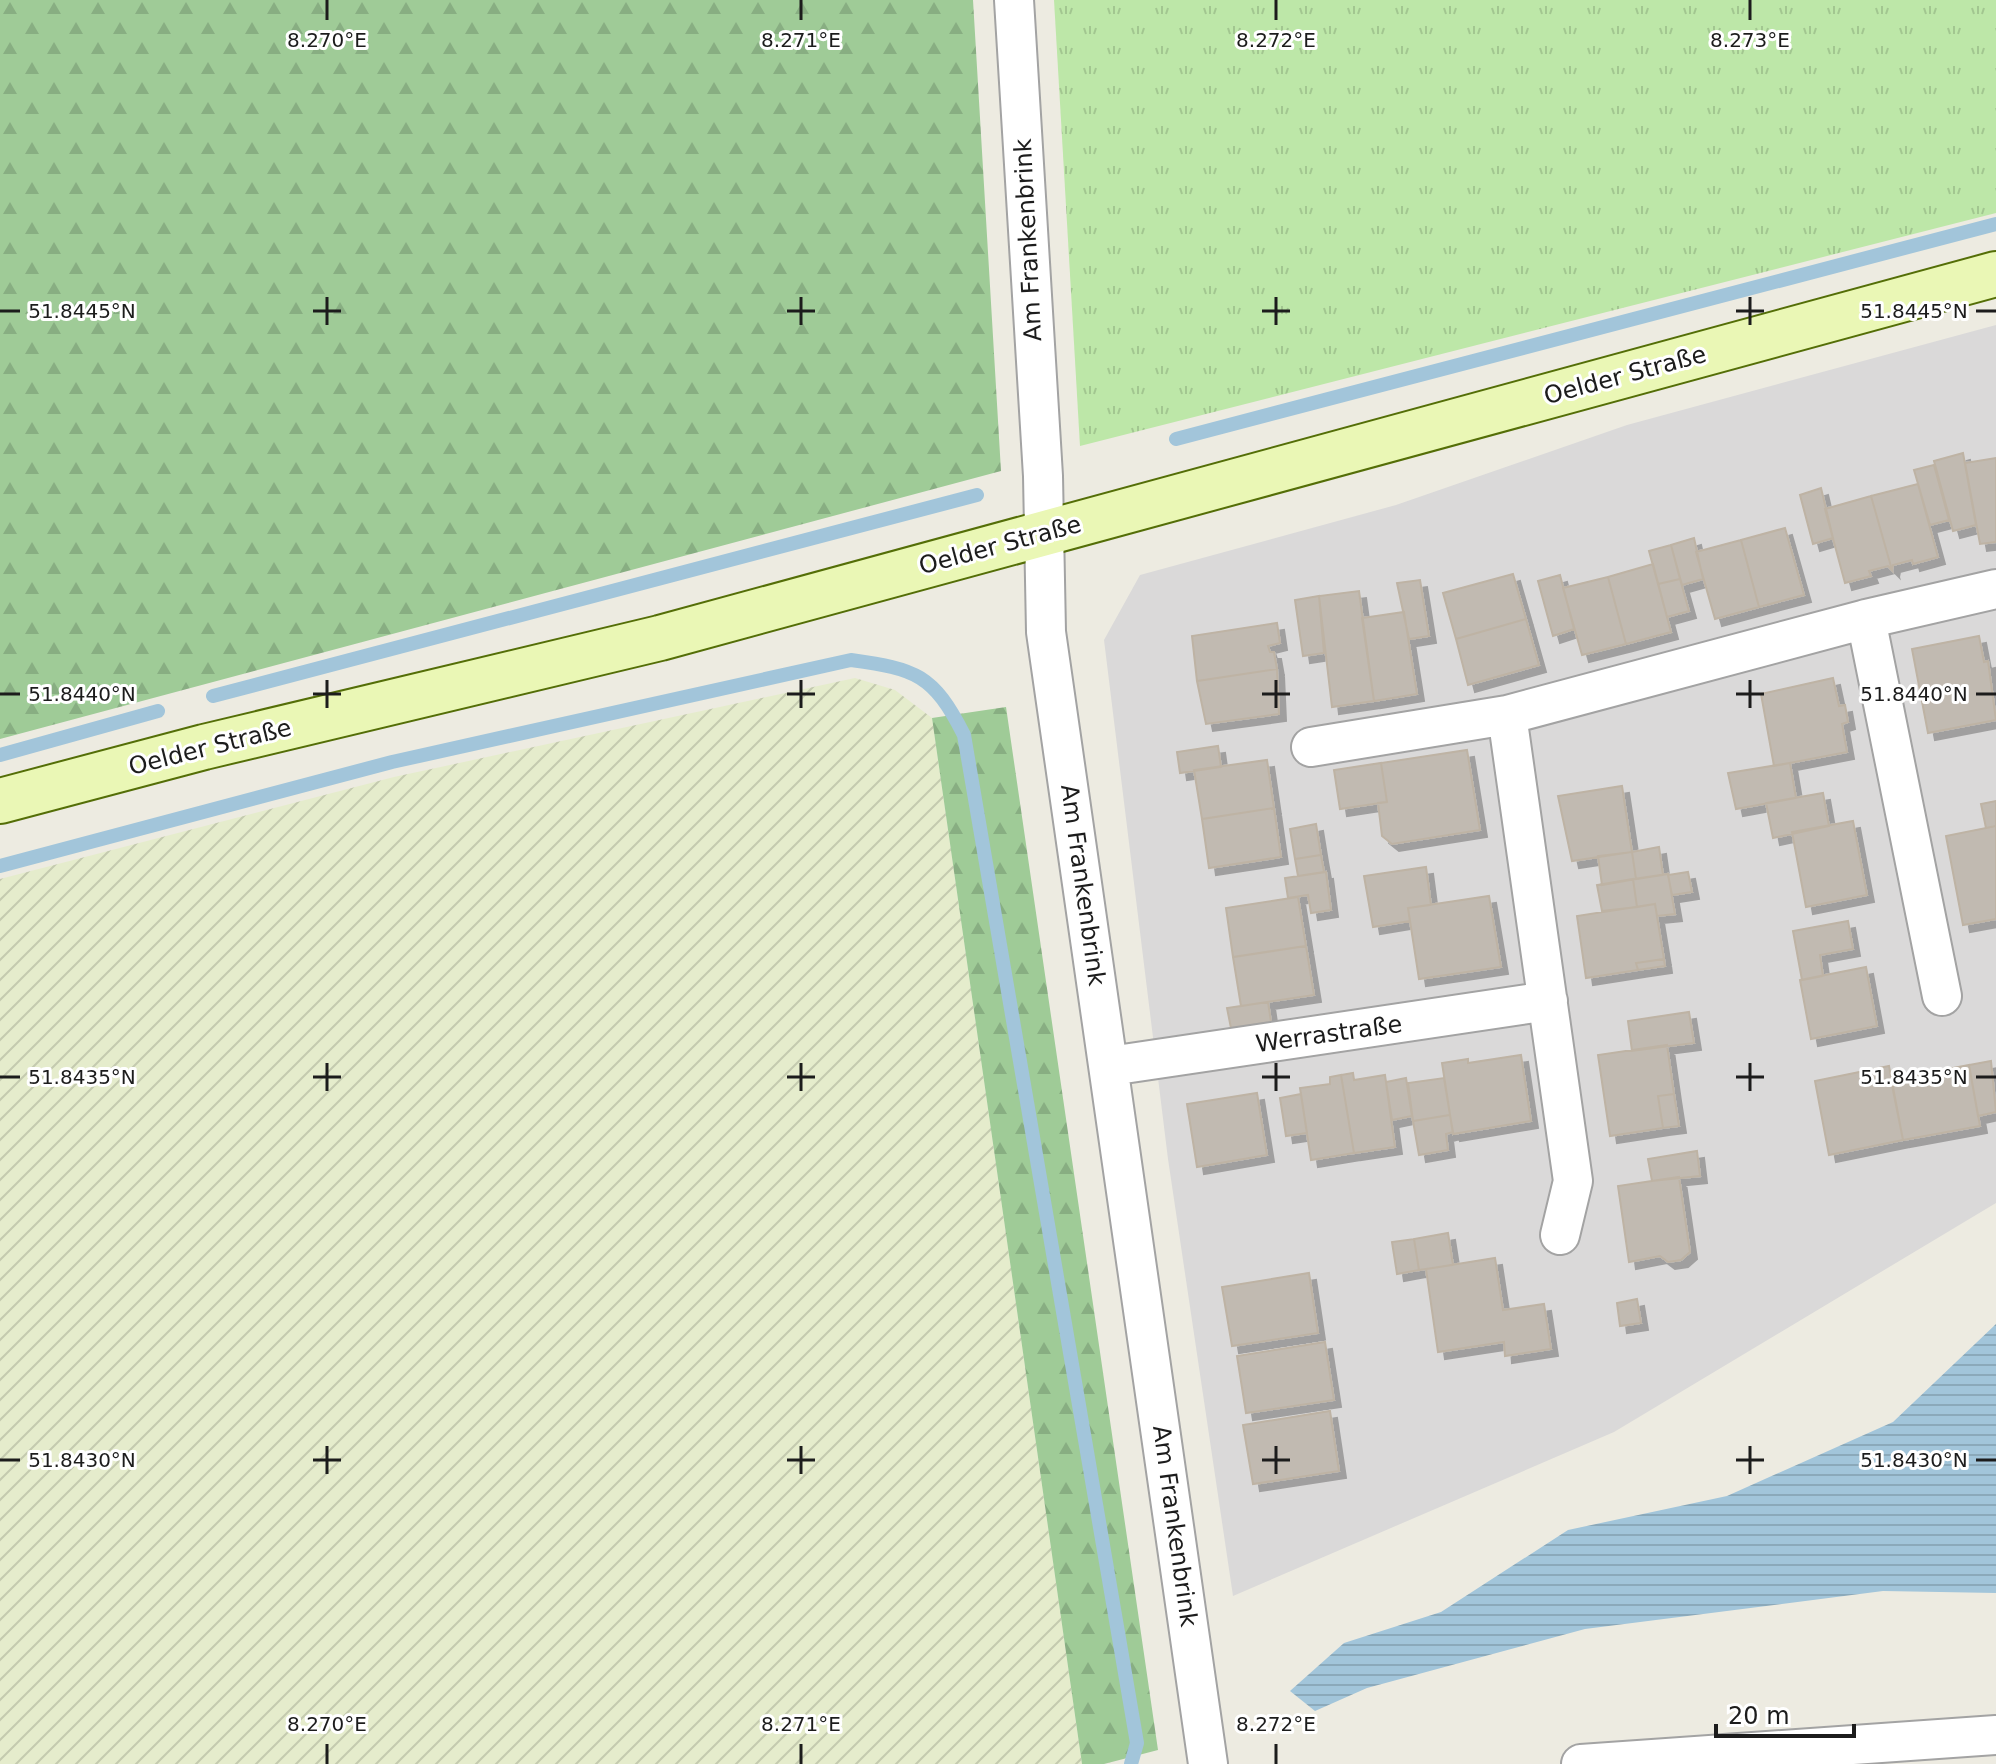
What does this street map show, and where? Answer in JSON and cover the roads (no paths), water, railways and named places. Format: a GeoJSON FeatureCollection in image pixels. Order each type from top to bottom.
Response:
{"type":"FeatureCollection","features":[{"type":"Feature","properties":{"kind":"street","name":"Am Frankenbrink"},"geometry":{"type":"LineString","coordinates":[[1014,0],[1044,533],[1046,632],[1208,1764]]}},
{"type":"Feature","properties":{"kind":"street","name":"Oelder Straße"},"geometry":{"type":"LineString","coordinates":[[0,801],[204,747],[660,638],[1996,274]]}},
{"type":"Feature","properties":{"kind":"street"},"geometry":{"type":"LineString","coordinates":[[1311,747],[1507,715],[1866,619],[1996,589]]}},
{"type":"Feature","properties":{"kind":"street"},"geometry":{"type":"LineString","coordinates":[[1866,619],[1942,996]]}},
{"type":"Feature","properties":{"kind":"street"},"geometry":{"type":"LineString","coordinates":[[1507,715],[1573,1181],[1560,1235]]}},
{"type":"Feature","properties":{"kind":"street","name":"Werrastraße"},"geometry":{"type":"LineString","coordinates":[[1110,1066],[1548,1001]]}},
{"type":"Feature","properties":{"kind":"street"},"geometry":{"type":"LineString","coordinates":[[1581,1764],[1916,1752],[1996,1735]]}},
{"type":"Feature","properties":{"kind":"water"},"geometry":{"type":"Polygon","coordinates":[[[1996,1324],[1996,1593],[1883,1591],[1585,1629],[1367,1688],[1315,1711],[1290,1691],[1344,1643],[1441,1612],[1568,1530],[1727,1496],[1893,1422],[1996,1324]]]}},
{"type":"Feature","properties":{"kind":"waterway"},"geometry":{"type":"LineString","coordinates":[[1176,439],[1996,224]]}},
{"type":"Feature","properties":{"kind":"waterway"},"geometry":{"type":"LineString","coordinates":[[213,696],[977,495]]}},
{"type":"Feature","properties":{"kind":"waterway"},"geometry":{"type":"LineString","coordinates":[[0,866],[392,762],[851,660],[892,667],[920,678],[932,687],[964,735],[1137,1743],[1131,1764]]}},
{"type":"Feature","properties":{"kind":"waterway"},"geometry":{"type":"LineString","coordinates":[[0,755],[158,711]]}}]}
